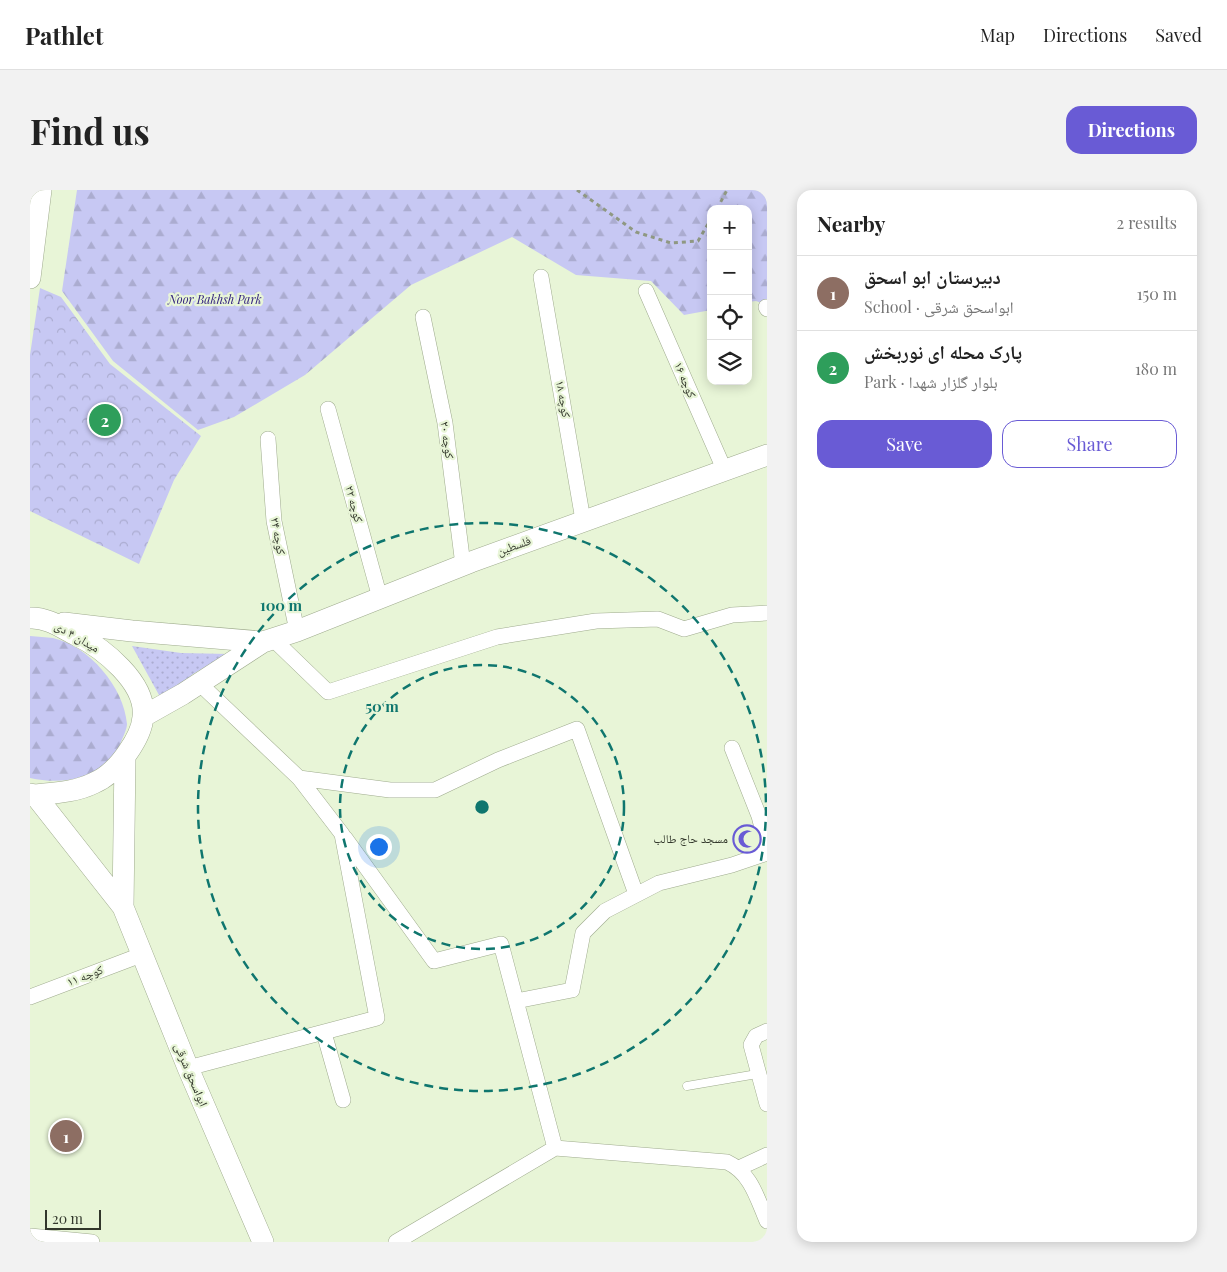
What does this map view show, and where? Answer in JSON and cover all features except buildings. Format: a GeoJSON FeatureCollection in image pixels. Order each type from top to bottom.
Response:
{"type":"FeatureCollection","features":[{"type":"Feature","properties":{"kind":"main road"},"geometry":{"type":"LineString","coordinates":[[30,278],[41,190]]}},
{"type":"Feature","properties":{"kind":"main road","name":"فلسطین"},"geometry":{"type":"LineString","coordinates":[[268,640],[297,631],[583,520],[767,455]]}},
{"type":"Feature","properties":{"kind":"main road"},"geometry":{"type":"LineString","coordinates":[[36,616],[132,631],[268,640]]}},
{"type":"Feature","properties":{"kind":"main road","name":"میدان ۴ دی"},"geometry":{"type":"LineString","coordinates":[[36,616],[95,644],[123,670],[135,688],[144,716]]}},
{"type":"Feature","properties":{"kind":"main road"},"geometry":{"type":"LineString","coordinates":[[32,795],[77,790],[96,782],[112,771],[125,757],[139,732],[144,716],[268,640]]}},
{"type":"Feature","properties":{"kind":"main road","name":"ابواسحق شرقی"},"geometry":{"type":"LineString","coordinates":[[123,907],[125,757]]}},
{"type":"Feature","properties":{"kind":"main road","name":"ابواسحق شرقی"},"geometry":{"type":"LineString","coordinates":[[32,795],[123,907],[188,1068],[263,1242]]}},
{"type":"Feature","properties":{"kind":"street","name":"کوچه ۱۸"},"geometry":{"type":"LineString","coordinates":[[541,277],[583,520]]}},
{"type":"Feature","properties":{"kind":"street","name":"کوچه ۱۶"},"geometry":{"type":"LineString","coordinates":[[646,291],[724,469]]}},
{"type":"Feature","properties":{"kind":"street","name":"کوچه ۲۰"},"geometry":{"type":"LineString","coordinates":[[423,317],[445,423],[463,565]]}},
{"type":"Feature","properties":{"kind":"street","name":"کوچه ۲۲"},"geometry":{"type":"LineString","coordinates":[[328,409],[380,598]]}},
{"type":"Feature","properties":{"kind":"street","name":"کوچه ۲۴"},"geometry":{"type":"LineString","coordinates":[[268,439],[274,521],[297,631]]}},
{"type":"Feature","properties":{"kind":"street"},"geometry":{"type":"LineString","coordinates":[[268,640],[328,692],[497,637],[596,621],[658,619],[684,629],[732,615],[767,613]]}},
{"type":"Feature","properties":{"kind":"street"},"geometry":{"type":"LineString","coordinates":[[199,683],[299,778],[434,960],[501,944],[555,1148]]}},
{"type":"Feature","properties":{"kind":"street"},"geometry":{"type":"LineString","coordinates":[[299,778],[390,790],[435,790],[498,760],[576,729],[636,894]]}},
{"type":"Feature","properties":{"kind":"street"},"geometry":{"type":"LineString","coordinates":[[732,748],[761,804],[767,847]]}},
{"type":"Feature","properties":{"kind":"street"},"geometry":{"type":"LineString","coordinates":[[188,1068],[377,1018],[342,834]]}},
{"type":"Feature","properties":{"kind":"street"},"geometry":{"type":"LineString","coordinates":[[516,1000],[572,990],[582,932],[605,911],[659,883],[732,865],[767,853]]}},
{"type":"Feature","properties":{"kind":"street","name":"کوچه ۱۱"},"geometry":{"type":"LineString","coordinates":[[30,997],[141,954]]}},
{"type":"Feature","properties":{"kind":"street"},"geometry":{"type":"LineString","coordinates":[[767,1031],[756,1036],[751,1045],[757,1074],[767,1104]]}},
{"type":"Feature","properties":{"kind":"street"},"geometry":{"type":"LineString","coordinates":[[324,1033],[343,1100]]}},
{"type":"Feature","properties":{"kind":"street"},"geometry":{"type":"LineString","coordinates":[[396,1242],[555,1148],[727,1162],[739,1168],[748,1177],[767,1221]]}},
{"type":"Feature","properties":{"kind":"street"},"geometry":{"type":"LineString","coordinates":[[739,1168],[767,1155]]}},
{"type":"Feature","properties":{"kind":"street"},"geometry":{"type":"LineString","coordinates":[[30,1236],[52,1240],[92,1242]]}},
{"type":"Feature","properties":{"kind":"lane"},"geometry":{"type":"LineString","coordinates":[[687,1086],[757,1074]]}},
{"type":"Feature","properties":{"kind":"path"},"geometry":{"type":"LineString","coordinates":[[578,190],[636,232],[671,243],[698,241],[707,226]]}},
{"type":"Feature","properties":{"kind":"path"},"geometry":{"type":"LineString","coordinates":[[719,205],[727,190]]}},
{"type":"Feature","properties":{"kind":"green space","name":"Noor Bakhsh Park"},"geometry":{"type":"Polygon","coordinates":[[[77,190],[767,190],[767,305],[752,302],[752,205],[707,205],[707,311],[684,315],[651,281],[576,275],[512,237],[411,285],[305,375],[234,417],[198,430],[113,361],[62,291],[77,190]]]}},
{"type":"Feature","properties":{"kind":"green space"},"geometry":{"type":"Polygon","coordinates":[[[40,288],[61,297],[110,364],[201,436],[174,480],[139,564],[30,511],[30,355],[40,288]]]}},
{"type":"Feature","properties":{"kind":"green space"},"geometry":{"type":"Polygon","coordinates":[[[30,636],[53,638],[66,642],[79,650],[102,670],[119,696],[127,724],[126,731],[115,754],[106,764],[95,771],[70,780],[57,781],[30,778],[30,636]]]}},
{"type":"Feature","properties":{"kind":"green space"},"geometry":{"type":"Polygon","coordinates":[[[132,646],[181,653],[228,654],[193,674],[166,699],[159,695],[132,646]]]}},
{"type":"Feature","properties":{"kind":"place","name":"پارک محله ای نوربخش"},"geometry":{"type":"Point","coordinates":[105,420]}},
{"type":"Feature","properties":{"kind":"place","name":"مسجد حاج طالب"},"geometry":{"type":"Point","coordinates":[747,839]}},
{"type":"Feature","properties":{"kind":"place","name":"دبیرستان ابو اسحق"},"geometry":{"type":"Point","coordinates":[66,1136]}}]}
